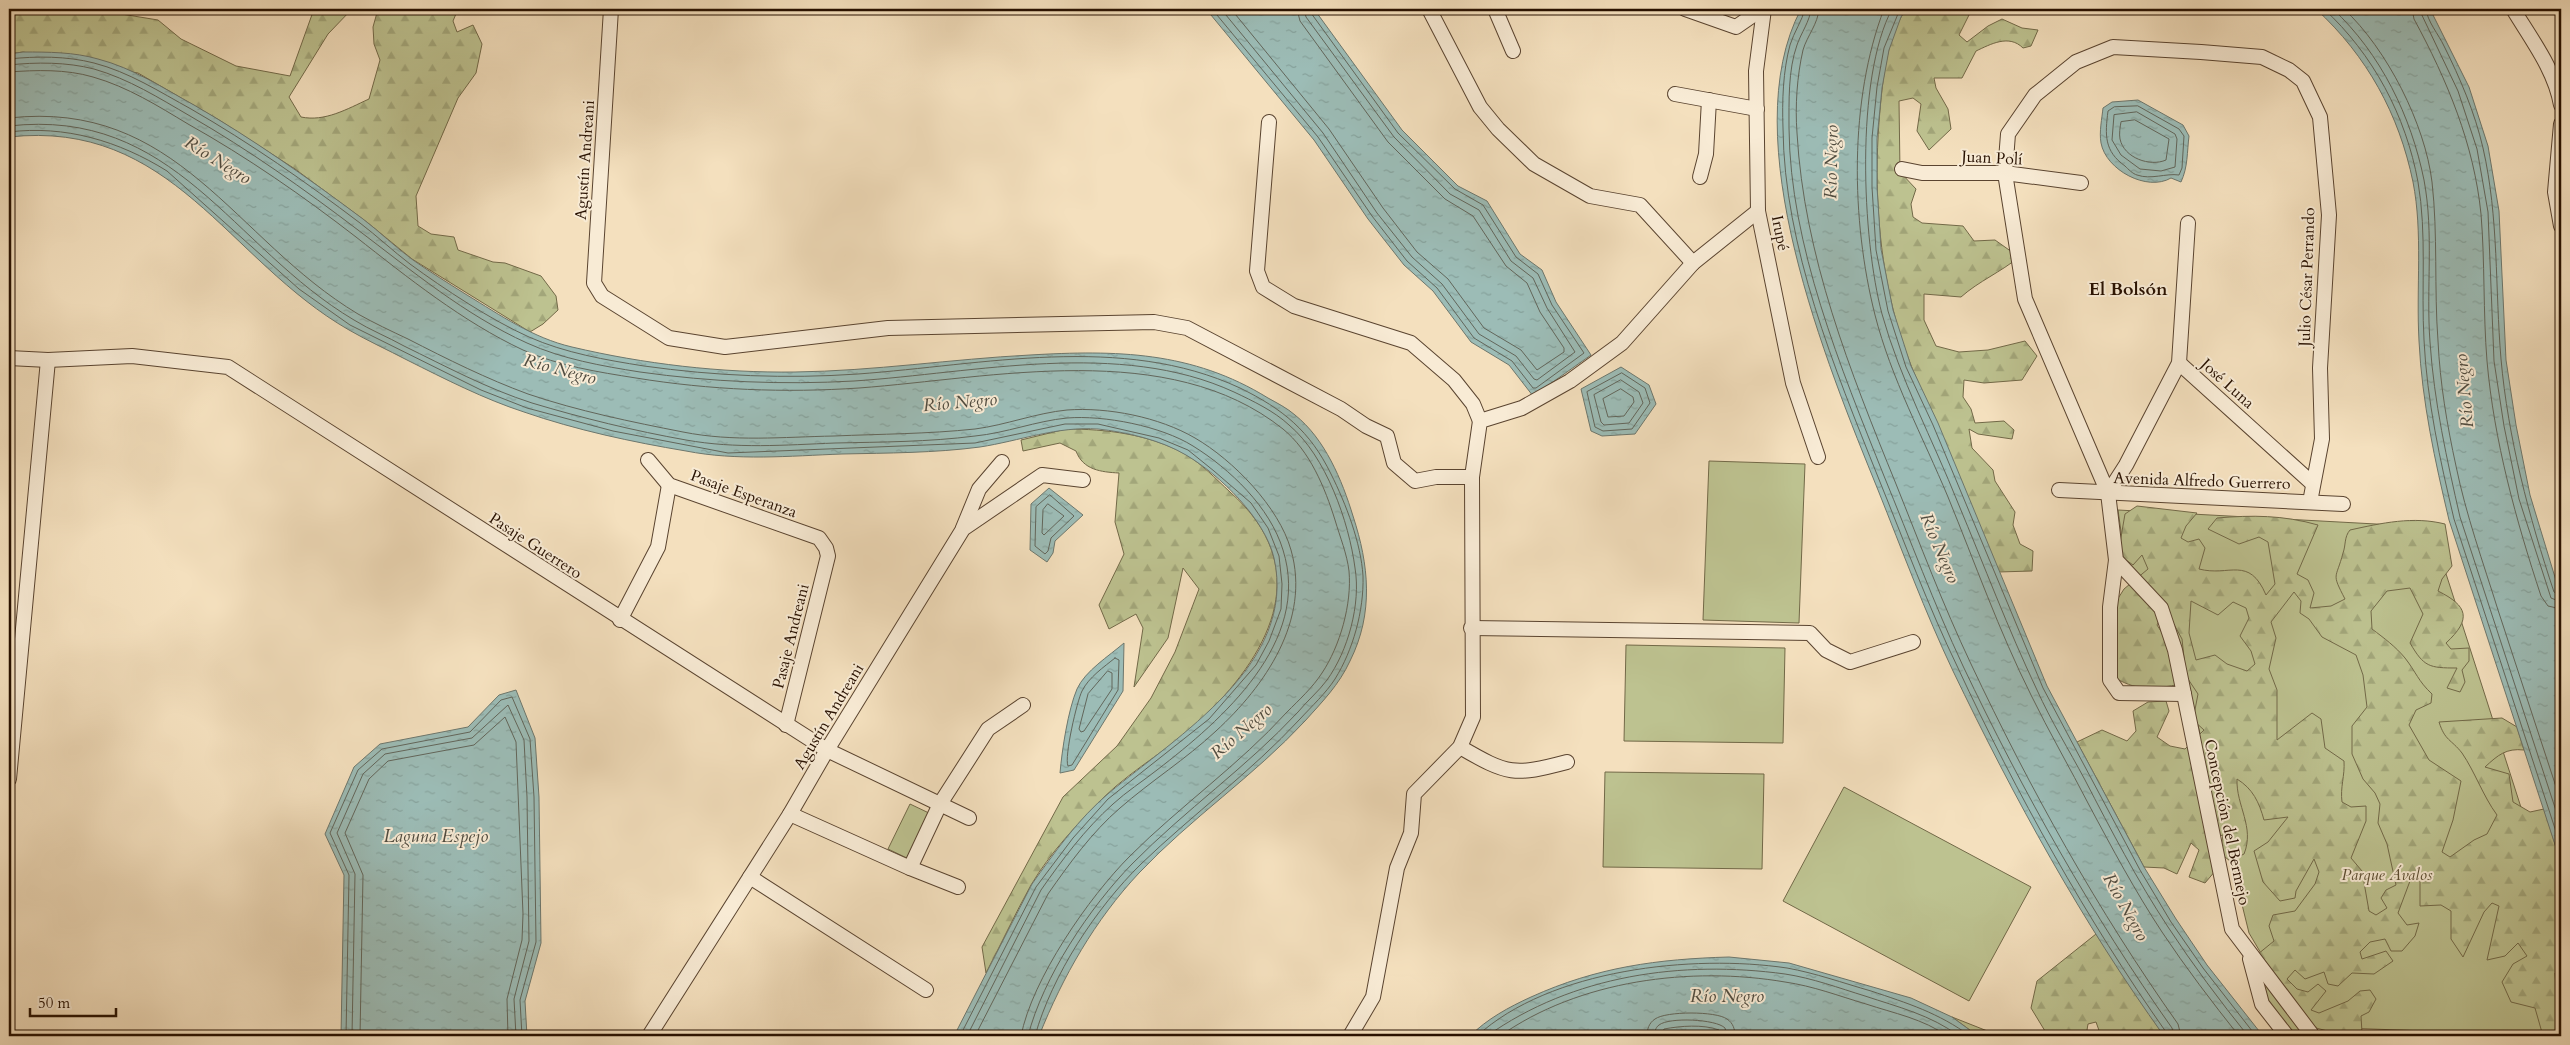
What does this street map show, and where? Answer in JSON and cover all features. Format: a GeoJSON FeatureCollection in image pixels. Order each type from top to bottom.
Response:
{"type":"FeatureCollection","features":[{"type":"Feature","properties":{"kind":"street","name":"Agustín Andreani"},"geometry":{"type":"LineString","coordinates":[[611,9],[594,283],[602,296],[669,338],[725,347],[888,328],[1154,322],[1187,328],[1341,409],[1366,426],[1387,436],[1394,463],[1415,482],[1436,477],[1472,477]]}},
{"type":"Feature","properties":{"kind":"street"},"geometry":{"type":"LineString","coordinates":[[1430,9],[1480,107],[1498,129],[1534,164],[1590,196],[1640,205],[1693,263]]}},
{"type":"Feature","properties":{"kind":"street"},"geometry":{"type":"LineString","coordinates":[[1495,9],[1513,51]]}},
{"type":"Feature","properties":{"kind":"street"},"geometry":{"type":"LineString","coordinates":[[1684,9],[1736,27],[1763,9]]}},
{"type":"Feature","properties":{"kind":"street","name":"Irupé"},"geometry":{"type":"LineString","coordinates":[[1763,9],[1756,71],[1758,211],[1793,383],[1818,457]]}},
{"type":"Feature","properties":{"kind":"street"},"geometry":{"type":"LineString","coordinates":[[2513,9],[2547,65],[2561,97]]}},
{"type":"Feature","properties":{"kind":"street","name":"Julio César Perrando"},"geometry":{"type":"LineString","coordinates":[[2108,493],[2025,299],[2005,173],[2008,134],[2035,95],[2076,62],[2113,48],[2262,58],[2289,70],[2303,81],[2320,117],[2329,215],[2320,368],[2322,439],[2310,502]]}},
{"type":"Feature","properties":{"kind":"street"},"geometry":{"type":"LineString","coordinates":[[1675,94],[1757,110]]}},
{"type":"Feature","properties":{"kind":"street"},"geometry":{"type":"LineString","coordinates":[[1700,177],[1706,154],[1709,100]]}},
{"type":"Feature","properties":{"kind":"street"},"geometry":{"type":"LineString","coordinates":[[1269,122],[1257,271],[1263,287],[1294,306],[1411,343],[1454,380],[1473,404],[1480,421],[1472,477],[1471,628],[1473,717],[1460,747],[1414,794],[1411,833],[1398,868],[1373,997],[1350,1036]]}},
{"type":"Feature","properties":{"kind":"street"},"geometry":{"type":"LineString","coordinates":[[2560,217],[2555,192],[2561,124]]}},
{"type":"Feature","properties":{"kind":"street","name":"Juan Polí"},"geometry":{"type":"LineString","coordinates":[[1902,169],[1922,173],[2005,173],[2081,183]]}},
{"type":"Feature","properties":{"kind":"street"},"geometry":{"type":"LineString","coordinates":[[1480,421],[1522,408],[1570,381],[1622,343],[1693,263],[1758,211]]}},
{"type":"Feature","properties":{"kind":"street","name":"José Luna"},"geometry":{"type":"LineString","coordinates":[[2188,223],[2179,363],[2313,484]]}},
{"type":"Feature","properties":{"kind":"street","name":"Pasaje Guerrero"},"geometry":{"type":"LineString","coordinates":[[48,360],[132,356],[228,366],[620,620],[786,725],[827,750],[969,818]]}},
{"type":"Feature","properties":{"kind":"street"},"geometry":{"type":"LineString","coordinates":[[9,358],[48,360],[9,778]]}},
{"type":"Feature","properties":{"kind":"street"},"geometry":{"type":"LineString","coordinates":[[2179,363],[2126,465],[2108,493],[2116,560],[2110,607],[2110,680],[2119,693],[2184,694]]}},
{"type":"Feature","properties":{"kind":"street","name":"Pasaje Esperanza"},"geometry":{"type":"LineString","coordinates":[[648,460],[669,485],[819,538],[826,548],[828,556]]}},
{"type":"Feature","properties":{"kind":"street"},"geometry":{"type":"LineString","coordinates":[[963,529],[979,489],[1002,462]]}},
{"type":"Feature","properties":{"kind":"street","name":"Agustín Andreani"},"geometry":{"type":"LineString","coordinates":[[650,1036],[790,814],[827,750],[963,529],[1042,475],[1083,480]]}},
{"type":"Feature","properties":{"kind":"street"},"geometry":{"type":"LineString","coordinates":[[620,620],[658,547],[669,485]]}},
{"type":"Feature","properties":{"kind":"street","name":"Avenida Alfredo Guerrero"},"geometry":{"type":"LineString","coordinates":[[2059,490],[2343,504]]}},
{"type":"Feature","properties":{"kind":"street","name":"Pasaje Andreani"},"geometry":{"type":"LineString","coordinates":[[786,725],[828,556]]}},
{"type":"Feature","properties":{"kind":"street","name":"Concepción del Bermejo"},"geometry":{"type":"LineString","coordinates":[[2116,560],[2160,608],[2175,650],[2232,929],[2313,1036]]}},
{"type":"Feature","properties":{"kind":"street"},"geometry":{"type":"LineString","coordinates":[[1471,628],[1810,633],[1826,650],[1850,662],[1913,642]]}},
{"type":"Feature","properties":{"kind":"street"},"geometry":{"type":"LineString","coordinates":[[910,868],[940,804],[988,729],[1023,704]]}},
{"type":"Feature","properties":{"kind":"street"},"geometry":{"type":"LineString","coordinates":[[1460,747],[1507,771],[1528,772],[1567,762]]}},
{"type":"Feature","properties":{"kind":"street"},"geometry":{"type":"LineString","coordinates":[[790,814],[910,868],[958,887]]}},
{"type":"Feature","properties":{"kind":"street"},"geometry":{"type":"LineString","coordinates":[[750,877],[926,990]]}},
{"type":"Feature","properties":{"kind":"street","name":"Concepción del Bermejo"},"geometry":{"type":"LineString","coordinates":[[2248,952],[2262,1004],[2287,1036]]}},
{"type":"Feature","properties":{"kind":"green space"},"geometry":{"type":"Polygon","coordinates":[[[9,9],[106,9],[109,12],[158,20],[181,39],[236,66],[290,76],[314,9],[352,9],[328,34],[289,97],[301,117],[319,118],[336,114],[369,99],[380,60],[374,44],[373,27],[378,9],[458,9],[453,21],[457,32],[473,25],[482,44],[476,73],[458,98],[416,196],[418,226],[431,234],[454,237],[458,250],[493,262],[505,263],[541,276],[556,296],[558,310],[543,324],[530,332],[412,259],[368,223],[295,169],[219,120],[138,73],[23,52],[9,54],[9,9]]]}},
{"type":"Feature","properties":{"kind":"green space"},"geometry":{"type":"Polygon","coordinates":[[[1906,9],[1972,9],[1959,35],[1967,42],[1988,26],[2002,19],[2022,28],[2038,30],[2031,46],[2023,48],[2018,44],[2006,41],[1994,43],[1976,51],[1962,78],[1934,78],[1936,88],[1948,109],[1951,129],[1929,150],[1917,131],[1921,104],[1913,98],[1899,101],[1900,172],[1916,189],[1911,204],[1913,217],[1922,223],[1963,226],[1974,241],[1995,240],[2019,257],[1961,297],[1924,294],[1924,320],[1936,346],[1959,352],[1988,350],[2025,341],[2037,356],[2022,380],[1984,383],[1964,380],[1963,397],[1971,409],[1975,423],[2004,421],[2014,430],[2012,439],[1978,434],[1969,429],[1972,448],[1993,470],[1995,481],[2015,512],[2013,525],[2020,544],[2033,551],[2032,571],[1998,572],[1911,366],[1893,309],[1880,235],[1877,185],[1878,135],[1887,58],[1894,32],[1906,9]]]}},
{"type":"Feature","properties":{"kind":"green space"},"geometry":{"type":"Polygon","coordinates":[[[1066,429],[1096,430],[1142,437],[1171,447],[1203,467],[1256,520],[1271,549],[1277,578],[1275,606],[1265,635],[1250,663],[1230,690],[1194,726],[1104,797],[1056,850],[1031,885],[986,973],[982,947],[1063,797],[1117,746],[1151,698],[1175,652],[1199,589],[1183,568],[1168,638],[1134,687],[1143,628],[1136,614],[1109,629],[1099,605],[1124,554],[1115,522],[1119,473],[1093,469],[1083,462],[1076,451],[1060,443],[1023,451],[1021,440],[1066,429]]]}},
{"type":"Feature","properties":{"kind":"green space"},"geometry":{"type":"Polygon","coordinates":[[[1709,461],[1805,464],[1799,623],[1703,620],[1709,461]]]}},
{"type":"Feature","properties":{"kind":"green space","name":"Parque Ávalos"},"geometry":{"type":"Polygon","coordinates":[[[2137,506],[2197,513],[2186,526],[2181,538],[2188,542],[2199,539],[2205,548],[2199,569],[2210,571],[2245,571],[2253,575],[2266,595],[2275,584],[2268,542],[2259,537],[2239,544],[2208,529],[2217,518],[2243,516],[2280,518],[2318,525],[2297,574],[2308,580],[2314,593],[2310,608],[2331,606],[2345,599],[2336,576],[2350,530],[2409,521],[2445,524],[2452,566],[2442,579],[2438,591],[2456,602],[2463,614],[2460,627],[2446,643],[2451,649],[2469,648],[2469,661],[2462,670],[2465,682],[2460,692],[2447,688],[2457,668],[2428,664],[2419,657],[2410,643],[2423,614],[2410,588],[2387,591],[2371,611],[2372,629],[2401,654],[2423,685],[2432,694],[2431,703],[2416,710],[2409,725],[2429,760],[2461,781],[2453,820],[2442,852],[2450,857],[2474,840],[2487,834],[2497,815],[2487,800],[2467,760],[2446,736],[2439,722],[2502,718],[2517,727],[2524,750],[2507,751],[2485,767],[2509,774],[2513,802],[2530,812],[2544,809],[2561,863],[2561,968],[2555,973],[2556,988],[2561,990],[2561,1036],[2543,1036],[2535,1008],[2511,1002],[2502,982],[2513,964],[2527,956],[2518,943],[2505,956],[2487,960],[2499,906],[2492,903],[2484,912],[2463,957],[2451,939],[2451,911],[2441,905],[2420,906],[2420,879],[2413,873],[2398,913],[2407,925],[2419,923],[2415,936],[2402,951],[2391,951],[2385,939],[2370,942],[2360,952],[2362,959],[2386,951],[2393,961],[2374,974],[2352,973],[2338,986],[2328,984],[2324,972],[2305,979],[2295,970],[2287,979],[2297,989],[2308,992],[2318,984],[2326,991],[2311,1010],[2319,1013],[2348,1001],[2360,991],[2370,990],[2376,999],[2369,1012],[2361,1016],[2362,1033],[2343,1035],[2316,1028],[2263,964],[2258,954],[2274,941],[2269,926],[2273,915],[2295,911],[2315,884],[2319,872],[2314,859],[2296,891],[2295,898],[2280,901],[2263,882],[2254,851],[2268,842],[2288,817],[2264,820],[2255,796],[2237,779],[2237,789],[2247,835],[2244,854],[2230,861],[2220,853],[2223,835],[2215,837],[2216,870],[2205,883],[2189,877],[2199,850],[2191,843],[2177,874],[2164,868],[2144,867],[2077,742],[2102,730],[2127,741],[2136,731],[2133,711],[2148,702],[2166,701],[2169,711],[2157,737],[2170,746],[2185,749],[2204,730],[2193,720],[2198,694],[2186,676],[2182,639],[2165,608],[2157,625],[2168,642],[2176,685],[2146,688],[2132,686],[2117,679],[2112,608],[2124,589],[2148,569],[2142,555],[2133,565],[2122,557],[2120,543],[2125,514],[2137,506]],[[2294,592],[2271,622],[2276,638],[2269,669],[2277,690],[2277,740],[2312,713],[2321,719],[2325,748],[2344,761],[2342,802],[2351,807],[2366,806],[2366,821],[2351,858],[2362,871],[2369,911],[2376,915],[2387,908],[2381,898],[2386,890],[2396,885],[2387,844],[2378,823],[2380,804],[2375,793],[2363,779],[2352,754],[2352,726],[2367,707],[2363,675],[2356,655],[2322,637],[2309,619],[2300,613],[2301,601],[2294,592]],[[2191,601],[2189,633],[2196,660],[2215,655],[2227,664],[2247,671],[2255,664],[2251,651],[2240,636],[2249,618],[2246,608],[2233,602],[2218,615],[2191,601]]]}},
{"type":"Feature","properties":{"kind":"green space","name":"Parque Ávalos"},"geometry":{"type":"Polygon","coordinates":[[[2118,510],[2431,527],[2561,932],[2561,1036],[2317,1027],[2262,955],[2249,933],[2168,603],[2125,560],[2118,510]]]}},
{"type":"Feature","properties":{"kind":"green space"},"geometry":{"type":"Polygon","coordinates":[[[1626,645],[1785,648],[1783,743],[1624,741],[1626,645]]]}},
{"type":"Feature","properties":{"kind":"green space"},"geometry":{"type":"Polygon","coordinates":[[[1605,772],[1764,774],[1762,869],[1603,867],[1605,772]]]}},
{"type":"Feature","properties":{"kind":"green space"},"geometry":{"type":"Polygon","coordinates":[[[1844,787],[2031,887],[1969,1001],[1783,901],[1844,787]]]}},
{"type":"Feature","properties":{"kind":"green space"},"geometry":{"type":"Polygon","coordinates":[[[910,804],[931,814],[909,859],[888,849],[910,804]]]}},
{"type":"Feature","properties":{"kind":"green space"},"geometry":{"type":"Polygon","coordinates":[[[2096,934],[2164,1036],[2101,1036],[2096,1022],[2088,1024],[2086,1036],[2048,1036],[2031,1008],[2037,981],[2096,934]]]}},
{"type":"Feature","properties":{"kind":"green space"},"geometry":{"type":"Polygon","coordinates":[[[2261,979],[2306,1036],[2292,1036],[2268,1002],[2261,979]]]}},
{"type":"Feature","properties":{"kind":"green space"},"geometry":{"type":"Polygon","coordinates":[[[1952,1017],[2000,1036],[1978,1036],[1952,1017]]]}},
{"type":"Feature","properties":{"kind":"water"},"geometry":{"type":"Polygon","coordinates":[[[1206,9],[1314,9],[1402,130],[1458,186],[1487,201],[1520,254],[1542,270],[1556,302],[1591,355],[1533,396],[1509,365],[1471,342],[1433,291],[1404,265],[1368,219],[1314,140],[1206,9]]]}},
{"type":"Feature","properties":{"kind":"water","name":"Río Negro"},"geometry":{"type":"Polygon","coordinates":[[[1801,9],[1906,9],[1901,17],[1889,50],[1882,88],[1877,139],[1877,187],[1881,249],[1893,310],[1911,366],[1938,423],[2047,686],[2144,867],[2176,919],[2207,965],[2263,1036],[2164,1036],[2077,904],[2000,766],[1943,649],[1914,581],[1835,380],[1813,316],[1795,251],[1782,185],[1777,121],[1783,62],[1801,9]]]}},
{"type":"Feature","properties":{"kind":"water","name":"Río Negro"},"geometry":{"type":"Polygon","coordinates":[[[2316,9],[2430,9],[2469,87],[2488,146],[2499,211],[2506,360],[2516,425],[2530,495],[2561,597],[2561,863],[2449,520],[2439,476],[2426,409],[2421,364],[2418,321],[2418,221],[2413,182],[2407,157],[2390,110],[2365,66],[2351,46],[2316,9]]]}},
{"type":"Feature","properties":{"kind":"water","name":"Río Negro"},"geometry":{"type":"Polygon","coordinates":[[[23,52],[80,55],[111,63],[148,79],[238,131],[280,159],[363,219],[413,260],[446,282],[530,332],[572,347],[655,363],[767,372],[825,371],[1062,353],[1123,354],[1182,362],[1239,382],[1285,408],[1306,425],[1324,448],[1344,488],[1363,553],[1366,589],[1363,625],[1350,661],[1330,693],[1305,721],[1265,760],[1159,853],[1123,891],[1094,929],[1070,970],[1039,1036],[954,1036],[1032,884],[1058,848],[1098,803],[1197,722],[1226,694],[1250,664],[1268,631],[1277,596],[1274,558],[1261,528],[1239,499],[1213,474],[1186,455],[1166,445],[1109,430],[1068,430],[980,447],[946,450],[744,457],[705,454],[625,439],[584,430],[509,407],[479,395],[349,330],[306,301],[267,268],[194,200],[156,172],[114,150],[65,137],[9,137],[9,54],[23,52]]]}},
{"type":"Feature","properties":{"kind":"water"},"geometry":{"type":"Polygon","coordinates":[[[2138,100],[2183,125],[2189,136],[2186,165],[2181,182],[2171,178],[2161,182],[2151,182],[2129,176],[2119,170],[2104,153],[2100,139],[2103,108],[2112,102],[2138,100]]]}},
{"type":"Feature","properties":{"kind":"water"},"geometry":{"type":"Polygon","coordinates":[[[1621,367],[1649,385],[1656,404],[1635,434],[1602,436],[1591,431],[1581,389],[1621,367]]]}},
{"type":"Feature","properties":{"kind":"water"},"geometry":{"type":"Polygon","coordinates":[[[1049,488],[1083,515],[1055,541],[1053,553],[1047,562],[1030,550],[1031,504],[1049,488]]]}},
{"type":"Feature","properties":{"kind":"water"},"geometry":{"type":"Polygon","coordinates":[[[1124,643],[1123,691],[1074,770],[1060,773],[1068,719],[1077,689],[1091,670],[1124,643]]]}},
{"type":"Feature","properties":{"kind":"water","name":"Laguna Espejo"},"geometry":{"type":"Polygon","coordinates":[[[516,690],[535,738],[539,797],[541,943],[525,1001],[527,1036],[341,1036],[344,875],[325,834],[354,767],[380,744],[468,727],[499,695],[516,690]]]}},
{"type":"Feature","properties":{"kind":"water","name":"Río Negro"},"geometry":{"type":"Polygon","coordinates":[[[1729,957],[1789,963],[1911,998],[1952,1017],[1978,1036],[1726,1036],[1696,1033],[1625,1037],[1470,1036],[1491,1019],[1515,1005],[1580,978],[1628,966],[1677,960],[1729,957]]]}},
{"type":"Feature","properties":{"kind":"district","name":"El Bolsón"},"geometry":{"type":"Point","coordinates":[2128,289]}}]}
